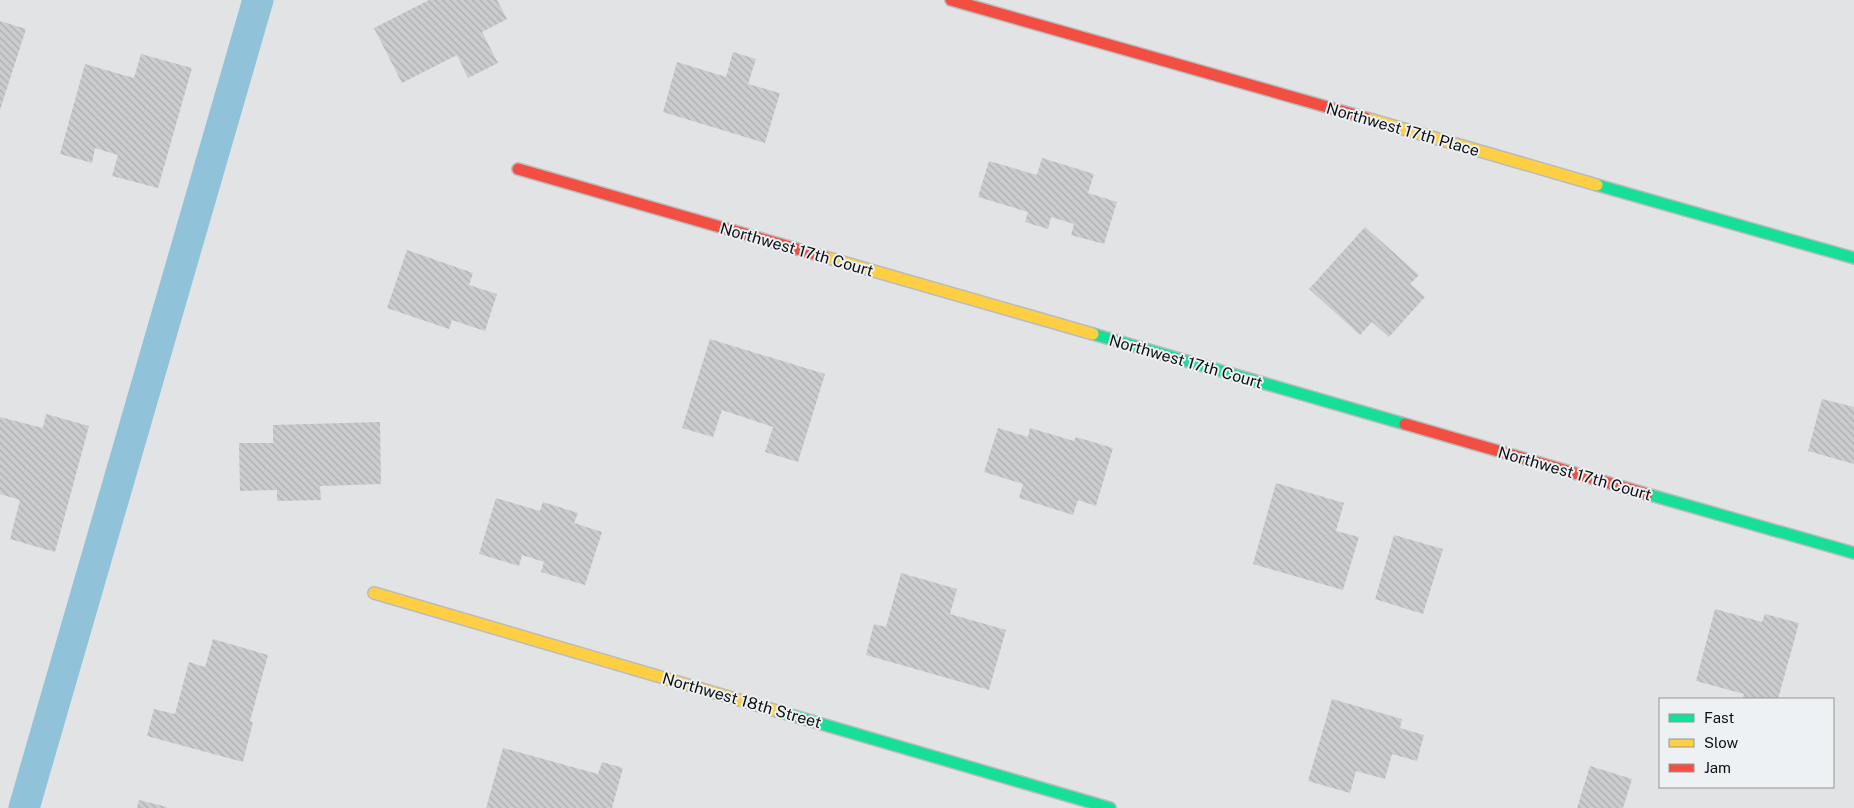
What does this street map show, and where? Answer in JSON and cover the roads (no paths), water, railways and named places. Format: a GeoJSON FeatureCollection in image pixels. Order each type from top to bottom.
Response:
{"type":"FeatureCollection","features":[{"type":"Feature","properties":{"kind":"street","name":"Northwest 17th Place"},"geometry":{"type":"LineString","coordinates":[[951,0],[1854,258]]}},
{"type":"Feature","properties":{"kind":"street","name":"Northwest 17th Court"},"geometry":{"type":"LineString","coordinates":[[518,169],[1854,553]]}},
{"type":"Feature","properties":{"kind":"street","name":"Northwest 18th Street"},"geometry":{"type":"LineString","coordinates":[[374,593],[1110,808]]}},
{"type":"Feature","properties":{"kind":"waterway"},"geometry":{"type":"LineString","coordinates":[[24,808],[258,0]]}}]}
